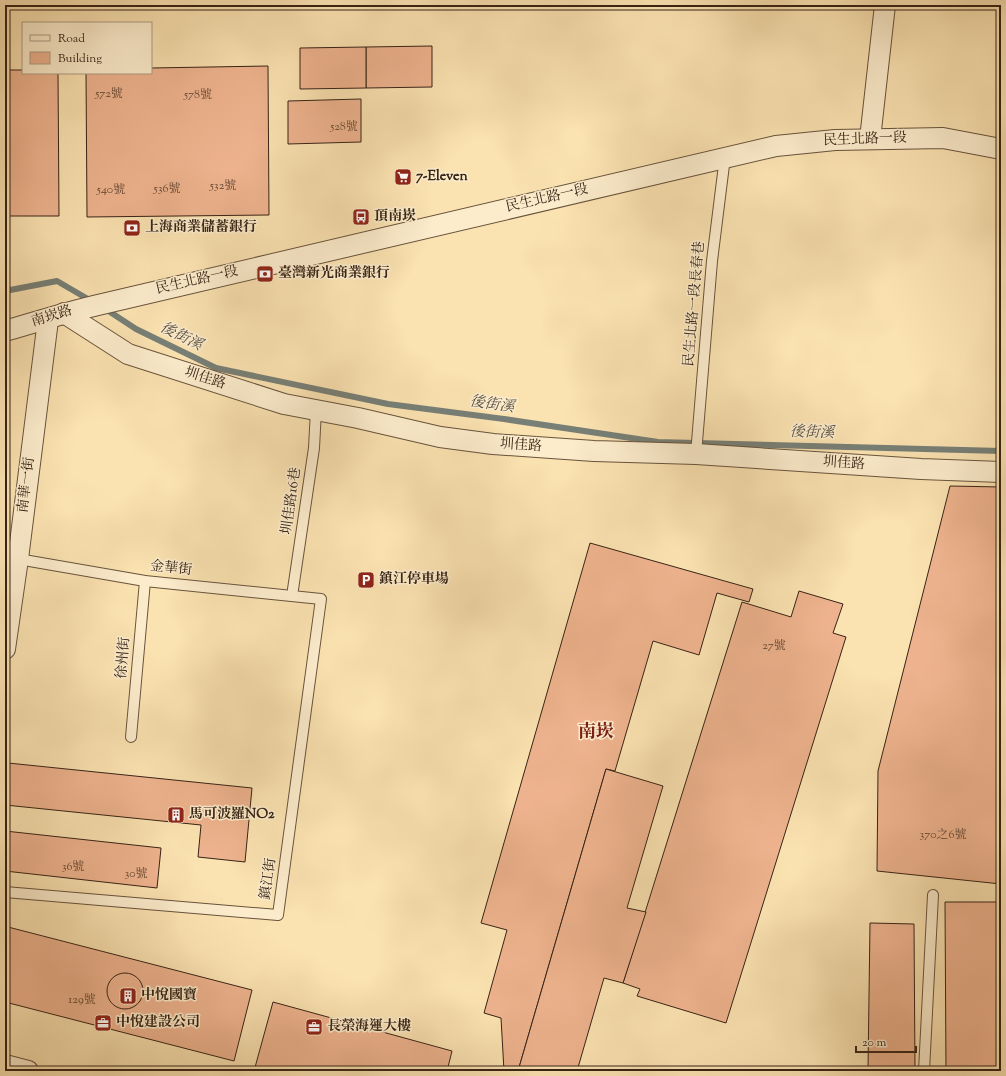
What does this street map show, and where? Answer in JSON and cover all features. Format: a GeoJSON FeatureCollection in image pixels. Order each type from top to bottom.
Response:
{"type":"FeatureCollection","features":[{"type":"Feature","properties":{"kind":"street"},"geometry":{"type":"LineString","coordinates":[[870,139],[885,5]]}},
{"type":"Feature","properties":{"kind":"street","name":"民生北路一段"},"geometry":{"type":"LineString","coordinates":[[98,304],[776,146],[835,140],[943,138],[1001,149]]}},
{"type":"Feature","properties":{"kind":"street","name":"南崁路"},"geometry":{"type":"LineString","coordinates":[[5,330],[98,304]]}},
{"type":"Feature","properties":{"kind":"street","name":"圳佳路"},"geometry":{"type":"LineString","coordinates":[[56,316],[128,354],[284,404],[358,418],[440,437],[493,444],[594,451],[696,450],[921,469],[1001,472]]}},
{"type":"Feature","properties":{"kind":"street","name":"南華一街"},"geometry":{"type":"LineString","coordinates":[[5,649],[56,316]]}},
{"type":"Feature","properties":{"kind":"street"},"geometry":{"type":"LineString","coordinates":[[5,1065],[28,1071]]}},
{"type":"Feature","properties":{"kind":"lane","name":"民生北路一段長春巷"},"geometry":{"type":"LineString","coordinates":[[696,450],[712,261],[725,157]]}},
{"type":"Feature","properties":{"kind":"lane","name":"圳佳路16巷"},"geometry":{"type":"LineString","coordinates":[[292,596],[314,448],[316,410]]}},
{"type":"Feature","properties":{"kind":"lane","name":"金華街"},"geometry":{"type":"LineString","coordinates":[[18,559],[145,581],[321,599]]}},
{"type":"Feature","properties":{"kind":"lane","name":"徐州街"},"geometry":{"type":"LineString","coordinates":[[130,737],[145,581]]}},
{"type":"Feature","properties":{"kind":"lane","name":"鎮江街"},"geometry":{"type":"LineString","coordinates":[[5,892],[278,915],[321,599]]}},
{"type":"Feature","properties":{"kind":"lane"},"geometry":{"type":"LineString","coordinates":[[924,1071],[933,895]]}},
{"type":"Feature","properties":{"kind":"green space"},"geometry":{"type":"Polygon","coordinates":[[[286,5],[345,5],[286,7],[286,5]]]}},
{"type":"Feature","properties":{"kind":"building"},"geometry":{"type":"Polygon","coordinates":[[[432,46],[432,87],[366,88],[366,47],[432,46]]]}},
{"type":"Feature","properties":{"kind":"building"},"geometry":{"type":"Polygon","coordinates":[[[366,47],[366,88],[300,89],[300,48],[366,47]]]}},
{"type":"Feature","properties":{"kind":"building"},"geometry":{"type":"Polygon","coordinates":[[[268,66],[269,215],[87,217],[86,74],[152,74],[152,68],[268,66]]]}},
{"type":"Feature","properties":{"kind":"building"},"geometry":{"type":"Polygon","coordinates":[[[5,70],[22,70],[22,74],[58,74],[59,216],[5,216],[5,70]]]}},
{"type":"Feature","properties":{"kind":"building"},"geometry":{"type":"Polygon","coordinates":[[[361,99],[361,142],[288,144],[288,101],[361,99]]]}},
{"type":"Feature","properties":{"kind":"building"},"geometry":{"type":"Polygon","coordinates":[[[950,486],[1001,487],[1001,884],[877,871],[878,771],[950,486]]]}},
{"type":"Feature","properties":{"kind":"building"},"geometry":{"type":"Polygon","coordinates":[[[590,543],[753,589],[749,602],[717,593],[699,655],[653,641],[615,771],[606,769],[518,1071],[504,1071],[501,1018],[484,1013],[507,930],[481,923],[590,543]]]}},
{"type":"Feature","properties":{"kind":"building"},"geometry":{"type":"Polygon","coordinates":[[[799,591],[843,604],[833,633],[846,637],[726,1023],[637,996],[640,989],[623,983],[742,602],[791,617],[799,591]]]}},
{"type":"Feature","properties":{"kind":"building","name":"馬可波羅NO2"},"geometry":{"type":"Polygon","coordinates":[[[8,763],[252,788],[245,862],[198,857],[201,825],[5,805],[5,787],[8,763]]]}},
{"type":"Feature","properties":{"kind":"building"},"geometry":{"type":"Polygon","coordinates":[[[606,769],[663,786],[627,908],[646,912],[623,983],[604,978],[577,1071],[518,1071],[606,769]]]}},
{"type":"Feature","properties":{"kind":"building","name":"馬可波羅NO2"},"geometry":{"type":"Polygon","coordinates":[[[5,831],[161,848],[157,888],[5,871],[5,831]]]}},
{"type":"Feature","properties":{"kind":"building"},"geometry":{"type":"Polygon","coordinates":[[[945,902],[1001,902],[1001,1071],[946,1071],[945,902]]]}},
{"type":"Feature","properties":{"kind":"building"},"geometry":{"type":"Polygon","coordinates":[[[870,923],[914,924],[915,1071],[868,1070],[870,923]]]}},
{"type":"Feature","properties":{"kind":"building","name":"中悅國寶"},"geometry":{"type":"Polygon","coordinates":[[[8,927],[252,990],[234,1061],[5,1002],[5,937],[8,927]]]}},
{"type":"Feature","properties":{"kind":"building"},"geometry":{"type":"Polygon","coordinates":[[[129,973],[138,978],[142,984],[142,998],[138,1004],[129,1009],[121,1009],[112,1004],[108,998],[107,987],[112,978],[118,974],[129,973]]]}},
{"type":"Feature","properties":{"kind":"building","name":"長榮海運大樓"},"geometry":{"type":"Polygon","coordinates":[[[273,1002],[452,1051],[447,1071],[254,1071],[273,1002]]]}},
{"type":"Feature","properties":{"kind":"waterway","name":"後街溪"},"geometry":{"type":"LineString","coordinates":[[5,291],[57,281],[93,302]]}},
{"type":"Feature","properties":{"kind":"waterway","name":"後街溪"},"geometry":{"type":"LineString","coordinates":[[104,308],[136,329],[216,368],[388,404],[504,419],[658,442],[1001,451]]}},
{"type":"Feature","properties":{"kind":"place","name":"7-Eleven"},"geometry":{"type":"Point","coordinates":[403,177]}},
{"type":"Feature","properties":{"kind":"place","name":"頂南崁"},"geometry":{"type":"Point","coordinates":[361,217]}},
{"type":"Feature","properties":{"kind":"place","name":"上海商業儲蓄銀行"},"geometry":{"type":"Point","coordinates":[132,228]}},
{"type":"Feature","properties":{"kind":"place","name":"臺灣新光商業銀行"},"geometry":{"type":"Point","coordinates":[265,274]}},
{"type":"Feature","properties":{"kind":"place","name":"鎮江停車場"},"geometry":{"type":"Point","coordinates":[366,580]}},
{"type":"Feature","properties":{"kind":"place","name":"馬可波羅NO2"},"geometry":{"type":"Point","coordinates":[176,815]}},
{"type":"Feature","properties":{"kind":"place","name":"中悅國寶"},"geometry":{"type":"Point","coordinates":[128,996]}},
{"type":"Feature","properties":{"kind":"place","name":"中悅建設公司"},"geometry":{"type":"Point","coordinates":[103,1023]}},
{"type":"Feature","properties":{"kind":"place","name":"長榮海運大樓"},"geometry":{"type":"Point","coordinates":[314,1027]}},
{"type":"Feature","properties":{"kind":"district","name":"南崁"},"geometry":{"type":"Point","coordinates":[596,733]}}]}
